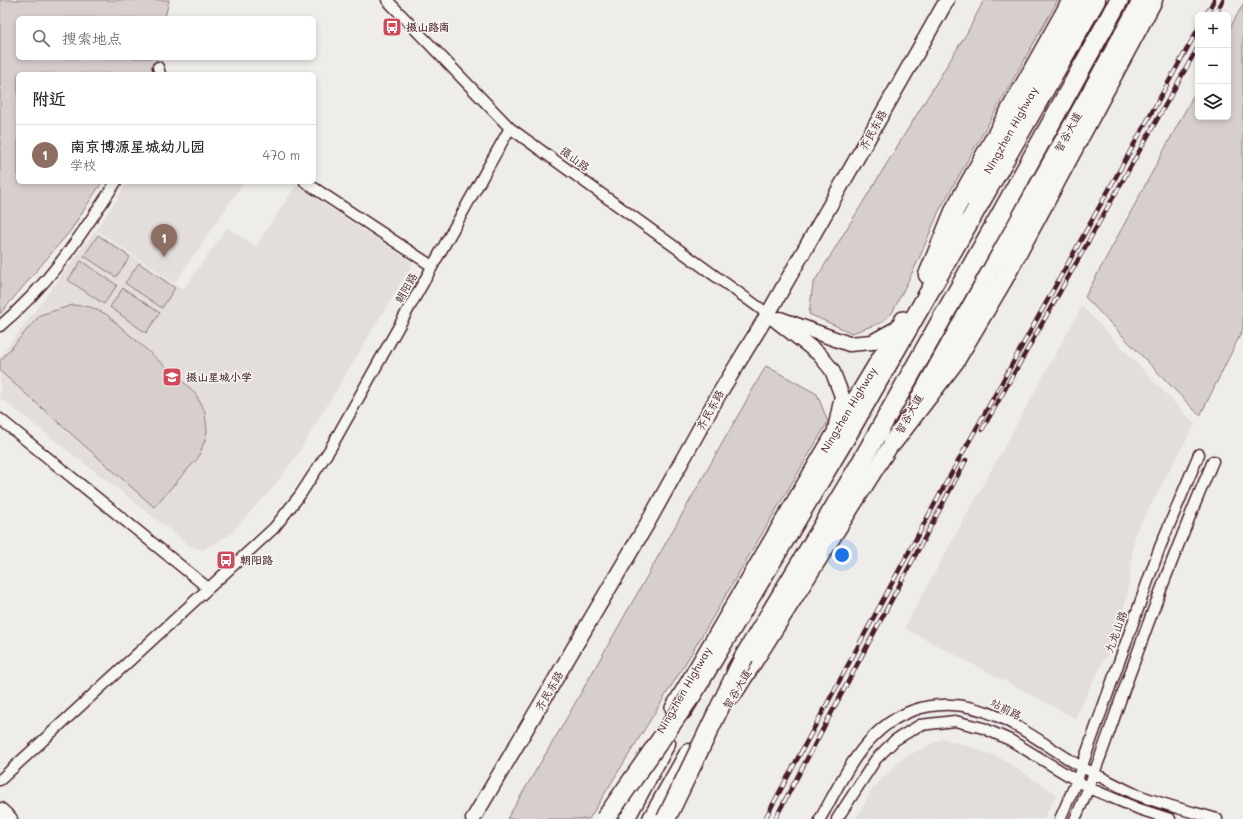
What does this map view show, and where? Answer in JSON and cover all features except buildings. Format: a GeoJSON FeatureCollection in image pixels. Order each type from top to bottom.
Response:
{"type":"FeatureCollection","features":[{"type":"Feature","properties":{"kind":"highway"},"geometry":{"type":"LineString","coordinates":[[925,283],[955,209],[1002,128],[1072,0]]}},
{"type":"Feature","properties":{"kind":"highway"},"geometry":{"type":"LineString","coordinates":[[625,819],[691,696],[845,439],[1096,0]]}},
{"type":"Feature","properties":{"kind":"highway","name":"智谷大道"},"geometry":{"type":"LineString","coordinates":[[652,819],[744,657],[859,466],[1119,0]]}},
{"type":"Feature","properties":{"kind":"highway"},"geometry":{"type":"LineString","coordinates":[[893,442],[955,361],[1003,280],[1153,0]]}},
{"type":"Feature","properties":{"kind":"highway"},"geometry":{"type":"LineString","coordinates":[[666,819],[744,657]]}},
{"type":"Feature","properties":{"kind":"highway"},"geometry":{"type":"LineString","coordinates":[[604,819],[691,696]]}},
{"type":"Feature","properties":{"kind":"main road","name":"Ningzhen Highway"},"geometry":{"type":"LineString","coordinates":[[610,819],[834,434],[925,283],[1084,0]]}},
{"type":"Feature","properties":{"kind":"main road","name":"智谷大道"},"geometry":{"type":"LineString","coordinates":[[660,819],[754,661],[893,442],[951,342],[1141,0]]}},
{"type":"Feature","properties":{"kind":"street","name":"摄山路"},"geometry":{"type":"LineString","coordinates":[[387,0],[510,128],[768,314]]}},
{"type":"Feature","properties":{"kind":"street","name":"齐民东路"},"geometry":{"type":"LineString","coordinates":[[473,819],[643,531],[719,394],[768,314],[947,0]]}},
{"type":"Feature","properties":{"kind":"street","name":"朝阳路"},"geometry":{"type":"LineString","coordinates":[[0,780],[274,528],[300,495],[330,449],[510,128]]}},
{"type":"Feature","properties":{"kind":"street"},"geometry":{"type":"LineString","coordinates":[[0,326],[22,308],[68,255],[115,184]]}},
{"type":"Feature","properties":{"kind":"street"},"geometry":{"type":"LineString","coordinates":[[308,184],[432,266]]}},
{"type":"Feature","properties":{"kind":"street"},"geometry":{"type":"LineString","coordinates":[[768,314],[849,344],[872,342],[899,327]]}},
{"type":"Feature","properties":{"kind":"street"},"geometry":{"type":"LineString","coordinates":[[768,314],[819,354],[832,370],[842,396],[834,434]]}},
{"type":"Feature","properties":{"kind":"street"},"geometry":{"type":"LineString","coordinates":[[0,419],[208,588]]}},
{"type":"Feature","properties":{"kind":"street","name":"九龙山路"},"geometry":{"type":"LineString","coordinates":[[1060,819],[1077,780],[1160,547],[1199,454]]}},
{"type":"Feature","properties":{"kind":"street"},"geometry":{"type":"LineString","coordinates":[[1075,819],[1090,788],[1175,552],[1213,461]]}},
{"type":"Feature","properties":{"kind":"street","name":"站前路"},"geometry":{"type":"LineString","coordinates":[[820,819],[850,768],[868,742],[892,720],[919,708],[945,704],[973,707],[1000,717],[1082,766],[1134,793],[1217,819]]}},
{"type":"Feature","properties":{"kind":"street"},"geometry":{"type":"LineString","coordinates":[[837,819],[876,759],[895,740],[920,725],[955,721],[983,728],[1010,740],[1090,788],[1139,809],[1170,819]]}},
{"type":"Feature","properties":{"kind":"street"},"geometry":{"type":"LineString","coordinates":[[0,810],[10,819]]}},
{"type":"Feature","properties":{"kind":"shaded area"},"geometry":{"type":"Polygon","coordinates":[[[0,0],[169,0],[165,16],[16,16],[16,60],[157,60],[154,72],[16,72],[16,184],[101,184],[71,230],[0,314],[0,0]]]}},
{"type":"Feature","properties":{"kind":"shaded area"},"geometry":{"type":"Polygon","coordinates":[[[984,0],[1058,0],[939,211],[918,261],[892,313],[881,323],[852,333],[809,314],[813,284],[968,31],[984,0]]]}},
{"type":"Feature","properties":{"kind":"shaded area"},"geometry":{"type":"Polygon","coordinates":[[[1243,4],[1243,329],[1200,416],[1085,297],[1195,93],[1195,120],[1231,120],[1231,26],[1243,4]]]}},
{"type":"Feature","properties":{"kind":"shaded area"},"geometry":{"type":"Polygon","coordinates":[[[127,184],[243,184],[175,283],[96,230],[127,184]]]}},
{"type":"Feature","properties":{"kind":"shaded area","name":"摄山星城小学"},"geometry":{"type":"Polygon","coordinates":[[[296,185],[413,263],[296,457],[270,491],[228,536],[203,550],[192,547],[0,398],[0,357],[95,231],[183,290],[227,228],[256,246],[296,185]]]}},
{"type":"Feature","properties":{"kind":"shaded area"},"geometry":{"type":"Polygon","coordinates":[[[98,235],[130,257],[116,277],[84,256],[98,235]]]}},
{"type":"Feature","properties":{"kind":"shaded area"},"geometry":{"type":"Polygon","coordinates":[[[81,261],[117,285],[104,304],[68,280],[81,261]]]}},
{"type":"Feature","properties":{"kind":"shaded area"},"geometry":{"type":"Polygon","coordinates":[[[139,263],[175,288],[162,308],[125,283],[139,263]]]}},
{"type":"Feature","properties":{"kind":"shaded area"},"geometry":{"type":"Polygon","coordinates":[[[123,288],[160,313],[146,333],[110,307],[123,288]]]}},
{"type":"Feature","properties":{"kind":"shaded area"},"geometry":{"type":"Polygon","coordinates":[[[73,305],[90,307],[106,314],[190,388],[196,395],[205,412],[207,431],[198,458],[154,507],[0,371],[0,361],[40,315],[73,305]]]}},
{"type":"Feature","properties":{"kind":"shaded area"},"geometry":{"type":"Polygon","coordinates":[[[1082,306],[1195,424],[1135,534],[1127,597],[1114,640],[1075,718],[904,628],[1082,306]]]}},
{"type":"Feature","properties":{"kind":"shaded area"},"geometry":{"type":"Polygon","coordinates":[[[766,366],[817,394],[828,422],[688,659],[589,819],[507,819],[561,728],[766,366]]]}},
{"type":"Feature","properties":{"kind":"shaded area"},"geometry":{"type":"Polygon","coordinates":[[[943,738],[997,756],[1057,794],[1044,819],[856,819],[872,790],[901,759],[943,738]]]}},
{"type":"Feature","properties":{"kind":"railway"},"geometry":{"type":"LineString","coordinates":[[1208,12],[1214,0]]}},
{"type":"Feature","properties":{"kind":"railway"},"geometry":{"type":"LineString","coordinates":[[1217,12],[1223,0]]}},
{"type":"Feature","properties":{"kind":"railway"},"geometry":{"type":"LineString","coordinates":[[765,819],[946,483],[1195,34]]}},
{"type":"Feature","properties":{"kind":"railway"},"geometry":{"type":"LineString","coordinates":[[982,430],[1197,48]]}},
{"type":"Feature","properties":{"kind":"railway"},"geometry":{"type":"LineString","coordinates":[[775,819],[966,460]]}},
{"type":"Feature","properties":{"kind":"place","name":"摄山路南"},"geometry":{"type":"Point","coordinates":[392,27]}},
{"type":"Feature","properties":{"kind":"place","name":"南京博源星城幼儿园"},"geometry":{"type":"Point","coordinates":[164,257]}},
{"type":"Feature","properties":{"kind":"place","name":"摄山星城小学"},"geometry":{"type":"Point","coordinates":[172,377]}},
{"type":"Feature","properties":{"kind":"place","name":"朝阳路"},"geometry":{"type":"Point","coordinates":[226,560]}}]}
